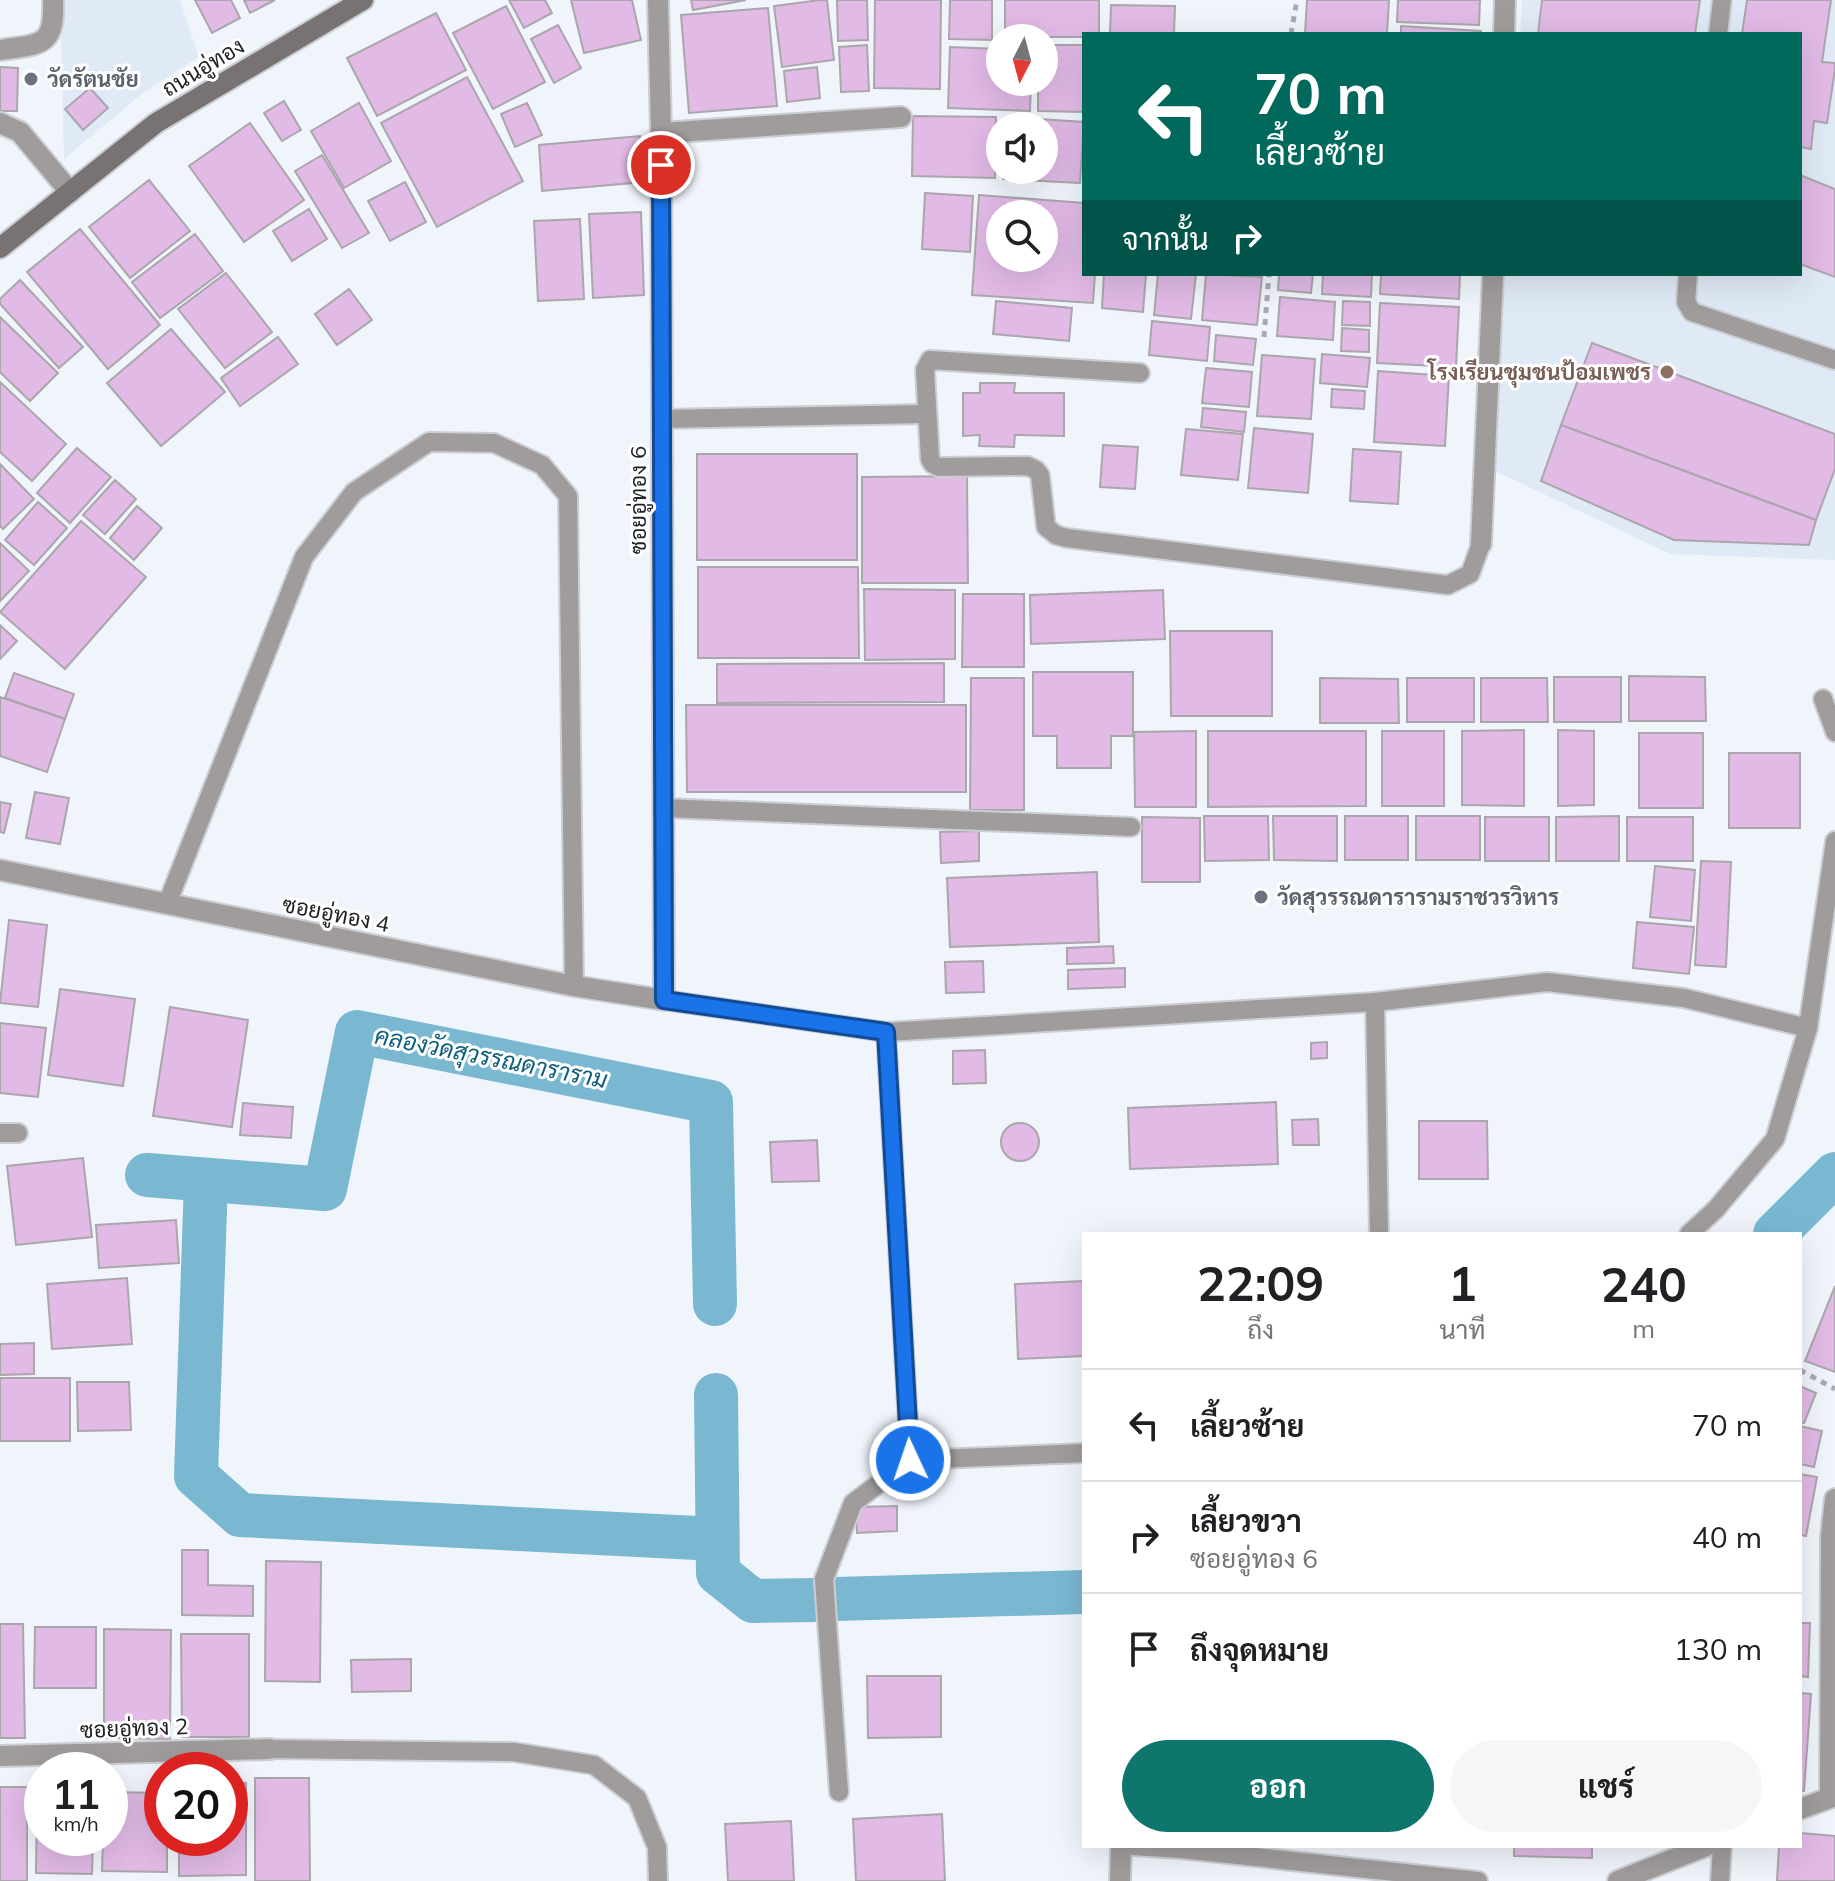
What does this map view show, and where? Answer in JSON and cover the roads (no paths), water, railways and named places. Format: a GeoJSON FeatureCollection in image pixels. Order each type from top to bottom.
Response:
{"type":"FeatureCollection","features":[{"type":"Feature","properties":{"kind":"main road","name":"ถนนอู่ทอง"},"geometry":{"type":"LineString","coordinates":[[0,248],[156,123],[363,0]]}},
{"type":"Feature","properties":{"kind":"street"},"geometry":{"type":"LineString","coordinates":[[0,50],[46,39],[54,25],[53,0]]}},
{"type":"Feature","properties":{"kind":"street","name":"ซอยอู่ทอง 6"},"geometry":{"type":"LineString","coordinates":[[658,0],[664,1000]]}},
{"type":"Feature","properties":{"kind":"street"},"geometry":{"type":"LineString","coordinates":[[1504,32],[1505,0]]}},
{"type":"Feature","properties":{"kind":"street"},"geometry":{"type":"LineString","coordinates":[[661,133],[901,117]]}},
{"type":"Feature","properties":{"kind":"street"},"geometry":{"type":"LineString","coordinates":[[0,123],[20,132],[70,192]]}},
{"type":"Feature","properties":{"kind":"street"},"geometry":{"type":"LineString","coordinates":[[1481,544],[1493,276]]}},
{"type":"Feature","properties":{"kind":"street","name":"ซอยอู่ทอง 4"},"geometry":{"type":"LineString","coordinates":[[0,870],[574,986],[664,1000]]}},
{"type":"Feature","properties":{"kind":"street"},"geometry":{"type":"LineString","coordinates":[[1802,1808],[1833,1796],[1831,1536],[1835,1499]]}},
{"type":"Feature","properties":{"kind":"street","name":"ซอยอู่ทอง 2"},"geometry":{"type":"LineString","coordinates":[[0,1756],[270,1749]]}},
{"type":"Feature","properties":{"kind":"street"},"geometry":{"type":"LineString","coordinates":[[1120,1881],[1121,1848]]}},
{"type":"Feature","properties":{"kind":"street"},"geometry":{"type":"LineString","coordinates":[[1618,1881],[1701,1848]]}},
{"type":"Feature","properties":{"kind":"lane"},"geometry":{"type":"LineString","coordinates":[[1718,32],[1722,0]]}},
{"type":"Feature","properties":{"kind":"lane"},"geometry":{"type":"LineString","coordinates":[[1688,276],[1686,302],[1692,312],[1835,360]]}},
{"type":"Feature","properties":{"kind":"lane"},"geometry":{"type":"LineString","coordinates":[[1140,373],[930,360],[925,370],[930,459],[939,467],[1028,466],[1036,470],[1040,475],[1046,527],[1056,535],[1448,585],[1470,574],[1481,544]]}},
{"type":"Feature","properties":{"kind":"lane"},"geometry":{"type":"LineString","coordinates":[[661,419],[926,414]]}},
{"type":"Feature","properties":{"kind":"lane"},"geometry":{"type":"LineString","coordinates":[[167,904],[304,557],[354,492],[429,442],[494,443],[542,465],[568,496],[574,986]]}},
{"type":"Feature","properties":{"kind":"lane"},"geometry":{"type":"LineString","coordinates":[[1823,699],[1835,732]]}},
{"type":"Feature","properties":{"kind":"lane"},"geometry":{"type":"LineString","coordinates":[[663,808],[1131,827]]}},
{"type":"Feature","properties":{"kind":"lane"},"geometry":{"type":"LineString","coordinates":[[1691,1232],[1716,1209],[1775,1139],[1808,1028],[1835,841]]}},
{"type":"Feature","properties":{"kind":"lane"},"geometry":{"type":"LineString","coordinates":[[664,1000],[886,1032],[1375,1002],[1547,982],[1684,998],[1808,1028]]}},
{"type":"Feature","properties":{"kind":"lane"},"geometry":{"type":"LineString","coordinates":[[1375,1002],[1379,1232]]}},
{"type":"Feature","properties":{"kind":"lane"},"geometry":{"type":"LineString","coordinates":[[886,1032],[910,1460]]}},
{"type":"Feature","properties":{"kind":"lane"},"geometry":{"type":"LineString","coordinates":[[839,1792],[824,1579],[853,1503],[910,1460],[1082,1453]]}},
{"type":"Feature","properties":{"kind":"lane"},"geometry":{"type":"LineString","coordinates":[[270,1749],[514,1752],[594,1765],[637,1798],[657,1847],[658,1881]]}},
{"type":"Feature","properties":{"kind":"lane"},"geometry":{"type":"LineString","coordinates":[[1165,1848],[1478,1881]]}},
{"type":"Feature","properties":{"kind":"lane"},"geometry":{"type":"LineString","coordinates":[[1720,1881],[1722,1848]]}},
{"type":"Feature","properties":{"kind":"waterway","name":"คลองวัดสุวรรณดาราราม"},"geometry":{"type":"LineString","coordinates":[[147,1175],[325,1189],[357,1032],[711,1102],[715,1304]]}},
{"type":"Feature","properties":{"kind":"waterway","name":"คลองวัดสุวรรณดาราราม"},"geometry":{"type":"LineString","coordinates":[[1777,1232],[1835,1174]]}},
{"type":"Feature","properties":{"kind":"waterway"},"geometry":{"type":"LineString","coordinates":[[206,1180],[196,1476],[240,1515],[717,1539]]}},
{"type":"Feature","properties":{"kind":"waterway","name":"คลองวัดสุวรรณดาราราม"},"geometry":{"type":"LineString","coordinates":[[716,1395],[718,1573],[753,1601],[817,1600]]}},
{"type":"Feature","properties":{"kind":"waterway","name":"คลองวัดสุวรรณดาราราม"},"geometry":{"type":"LineString","coordinates":[[836,1599],[1082,1592]]}},
{"type":"Feature","properties":{"kind":"place","name":"วัดรัตนชัย"},"geometry":{"type":"Point","coordinates":[31,79]}},
{"type":"Feature","properties":{"kind":"place","name":"โรงเรียนชุมชนป้อมเพชร"},"geometry":{"type":"Point","coordinates":[1667,372]}},
{"type":"Feature","properties":{"kind":"place","name":"วัดสุวรรณดารารามราชวรวิหาร"},"geometry":{"type":"Point","coordinates":[1261,897]}}]}
